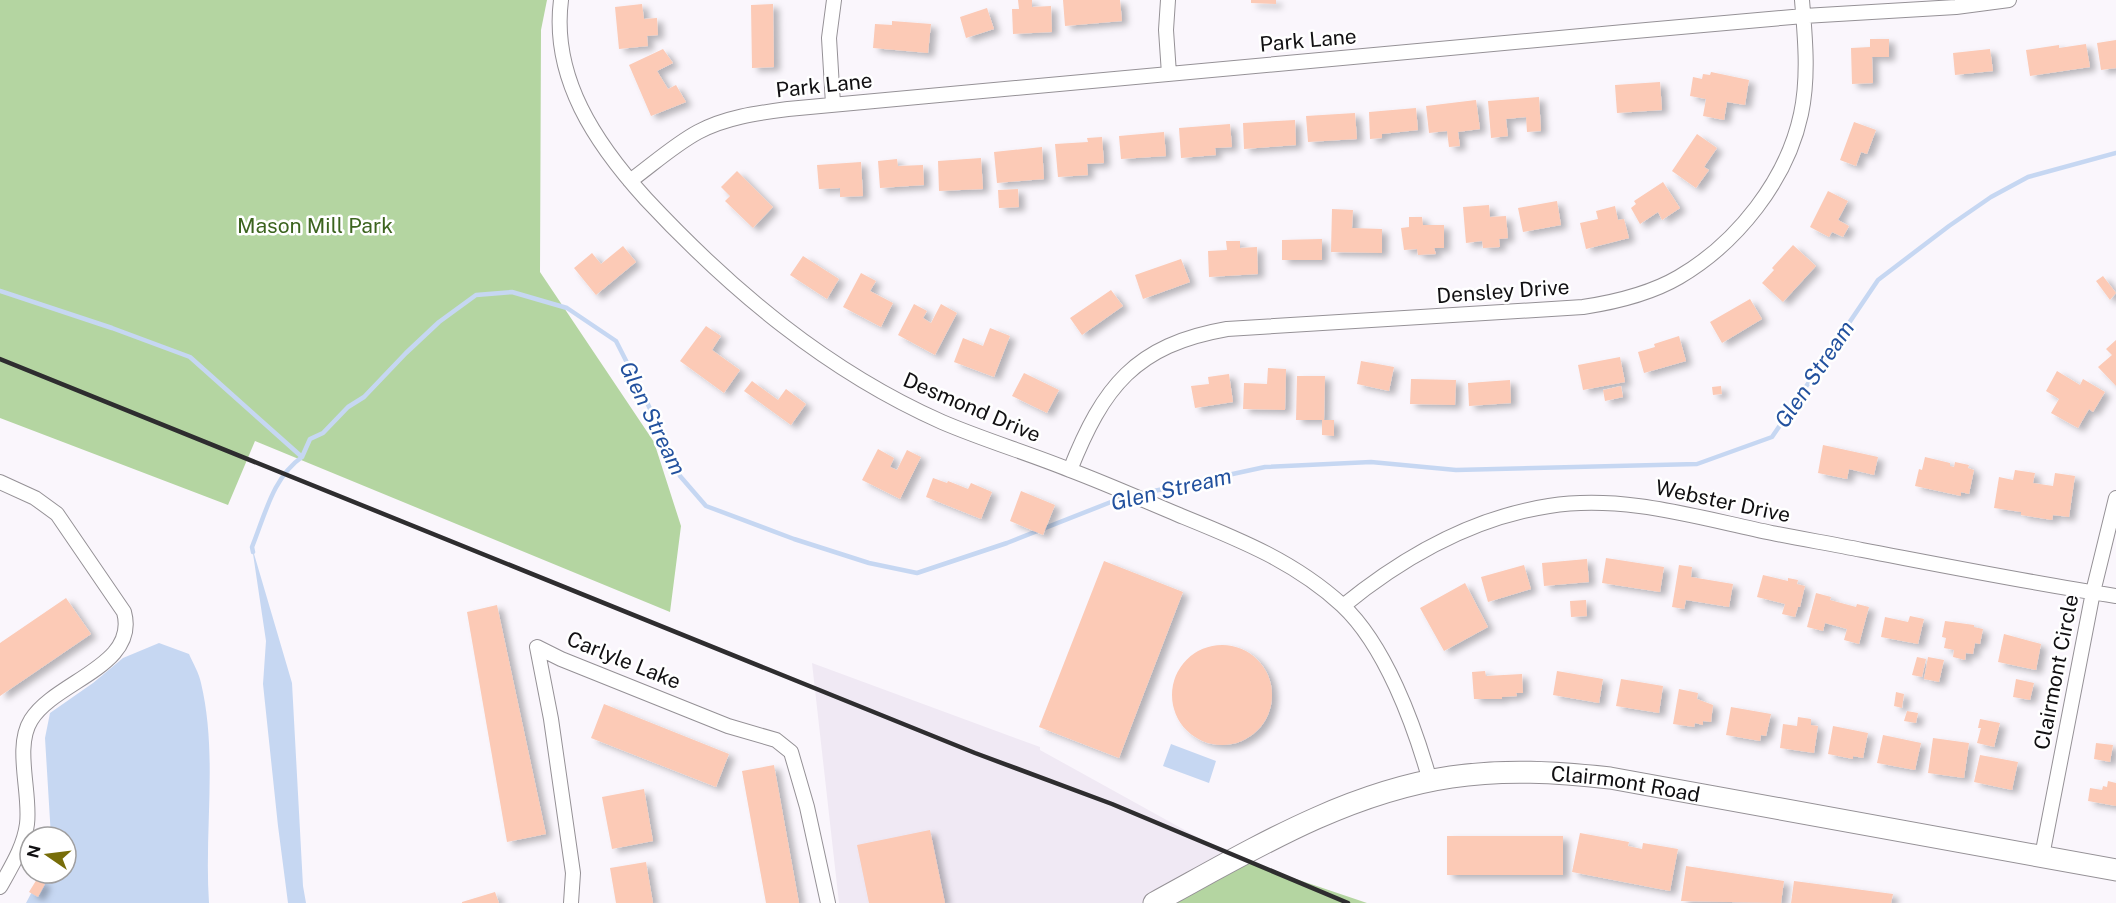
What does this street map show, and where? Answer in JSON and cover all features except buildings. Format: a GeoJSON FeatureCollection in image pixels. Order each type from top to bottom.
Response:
{"type":"FeatureCollection","features":[{"type":"Feature","properties":{"kind":"main road","name":"Clairmont Road"},"geometry":{"type":"LineString","coordinates":[[1154,903],[1271,840],[1354,803],[1430,781],[1511,772],[1545,772],[1602,777],[2116,870]]}},
{"type":"Feature","properties":{"kind":"street","name":"Desmond Drive"},"geometry":{"type":"LineString","coordinates":[[561,0],[560,37],[564,63],[580,108],[594,134],[630,181],[694,249],[734,286],[795,336],[838,365],[942,422],[1070,470],[1244,541],[1302,572],[1343,606],[1363,628],[1390,675],[1423,756],[1430,781]]}},
{"type":"Feature","properties":{"kind":"street"},"geometry":{"type":"LineString","coordinates":[[834,0],[830,38],[834,104]]}},
{"type":"Feature","properties":{"kind":"street"},"geometry":{"type":"LineString","coordinates":[[1168,0],[1166,30],[1169,74]]}},
{"type":"Feature","properties":{"kind":"street","name":"Densley Drive"},"geometry":{"type":"LineString","coordinates":[[1070,470],[1093,417],[1123,376],[1164,347],[1192,336],[1227,329],[1584,307],[1624,298],[1661,286],[1679,277],[1712,253],[1747,219],[1767,193],[1783,164],[1796,132],[1804,97],[1806,57],[1802,0]]}},
{"type":"Feature","properties":{"kind":"street","name":"Park Lane"},"geometry":{"type":"LineString","coordinates":[[630,181],[683,141],[710,126],[754,114],[834,104],[1804,16],[1956,7],[2008,0]]}},
{"type":"Feature","properties":{"kind":"street"},"geometry":{"type":"LineString","coordinates":[[0,482],[35,498],[57,514],[124,612],[127,623],[122,646],[102,664],[49,699],[30,721],[24,746],[28,821],[25,837],[0,887]]}},
{"type":"Feature","properties":{"kind":"street","name":"Clairmont Circle"},"geometry":{"type":"LineString","coordinates":[[2042,856],[2093,592],[2116,498]]}},
{"type":"Feature","properties":{"kind":"street","name":"Webster Drive"},"geometry":{"type":"LineString","coordinates":[[1343,606],[1396,568],[1438,542],[1473,525],[1515,512],[1551,505],[1591,503],[1636,505],[1665,510],[1774,534],[2116,596]]}},
{"type":"Feature","properties":{"kind":"street","name":"Carlyle Lake"},"geometry":{"type":"LineString","coordinates":[[571,903],[573,873],[551,719],[537,646],[561,659],[728,726],[776,740],[791,752],[807,807],[828,903]]}},
{"type":"Feature","properties":{"kind":"shaded area"},"geometry":{"type":"Polygon","coordinates":[[[812,663],[1040,747],[1040,750],[1237,859],[1155,903],[839,903],[812,663]]]}},
{"type":"Feature","properties":{"kind":"green space","name":"Mason Mill Park"},"geometry":{"type":"Polygon","coordinates":[[[0,0],[547,0],[541,30],[540,272],[654,442],[681,526],[670,612],[255,441],[228,505],[0,418],[0,0]]]}},
{"type":"Feature","properties":{"kind":"green space"},"geometry":{"type":"Polygon","coordinates":[[[1237,859],[1367,903],[1155,903],[1237,859]]]}},
{"type":"Feature","properties":{"kind":"water"},"geometry":{"type":"Polygon","coordinates":[[[252,547],[292,683],[303,886],[306,903],[288,903],[263,684],[266,641],[252,547]]]}},
{"type":"Feature","properties":{"kind":"water"},"geometry":{"type":"Polygon","coordinates":[[[159,643],[189,654],[201,683],[209,737],[209,903],[26,903],[36,885],[78,885],[78,825],[50,825],[45,738],[50,713],[93,683],[123,658],[159,643]]]}},
{"type":"Feature","properties":{"kind":"water"},"geometry":{"type":"Polygon","coordinates":[[[1171,744],[1216,761],[1209,783],[1163,766],[1171,744]]]}},
{"type":"Feature","properties":{"kind":"waterway","name":"Glen Stream"},"geometry":{"type":"LineString","coordinates":[[1140,494],[1265,467],[1371,462],[1456,470],[1697,464],[1772,437],[1878,280],[1949,226],[1991,197],[2028,177],[2116,153]]}},
{"type":"Feature","properties":{"kind":"waterway"},"geometry":{"type":"LineString","coordinates":[[0,291],[190,357],[302,457]]}},
{"type":"Feature","properties":{"kind":"waterway","name":"Glen Stream"},"geometry":{"type":"LineString","coordinates":[[302,457],[310,439],[323,433],[348,407],[364,397],[439,322],[476,295],[512,292],[567,308],[616,341],[646,400],[680,476],[706,506],[794,539],[869,563],[917,573],[1007,543],[1126,497]]}},
{"type":"Feature","properties":{"kind":"waterway"},"geometry":{"type":"LineString","coordinates":[[253,552],[252,547],[277,486],[292,465],[302,457]]}},
{"type":"Feature","properties":{"kind":"railway"},"geometry":{"type":"LineString","coordinates":[[0,359],[975,753],[1112,804],[1348,903]]}}]}
